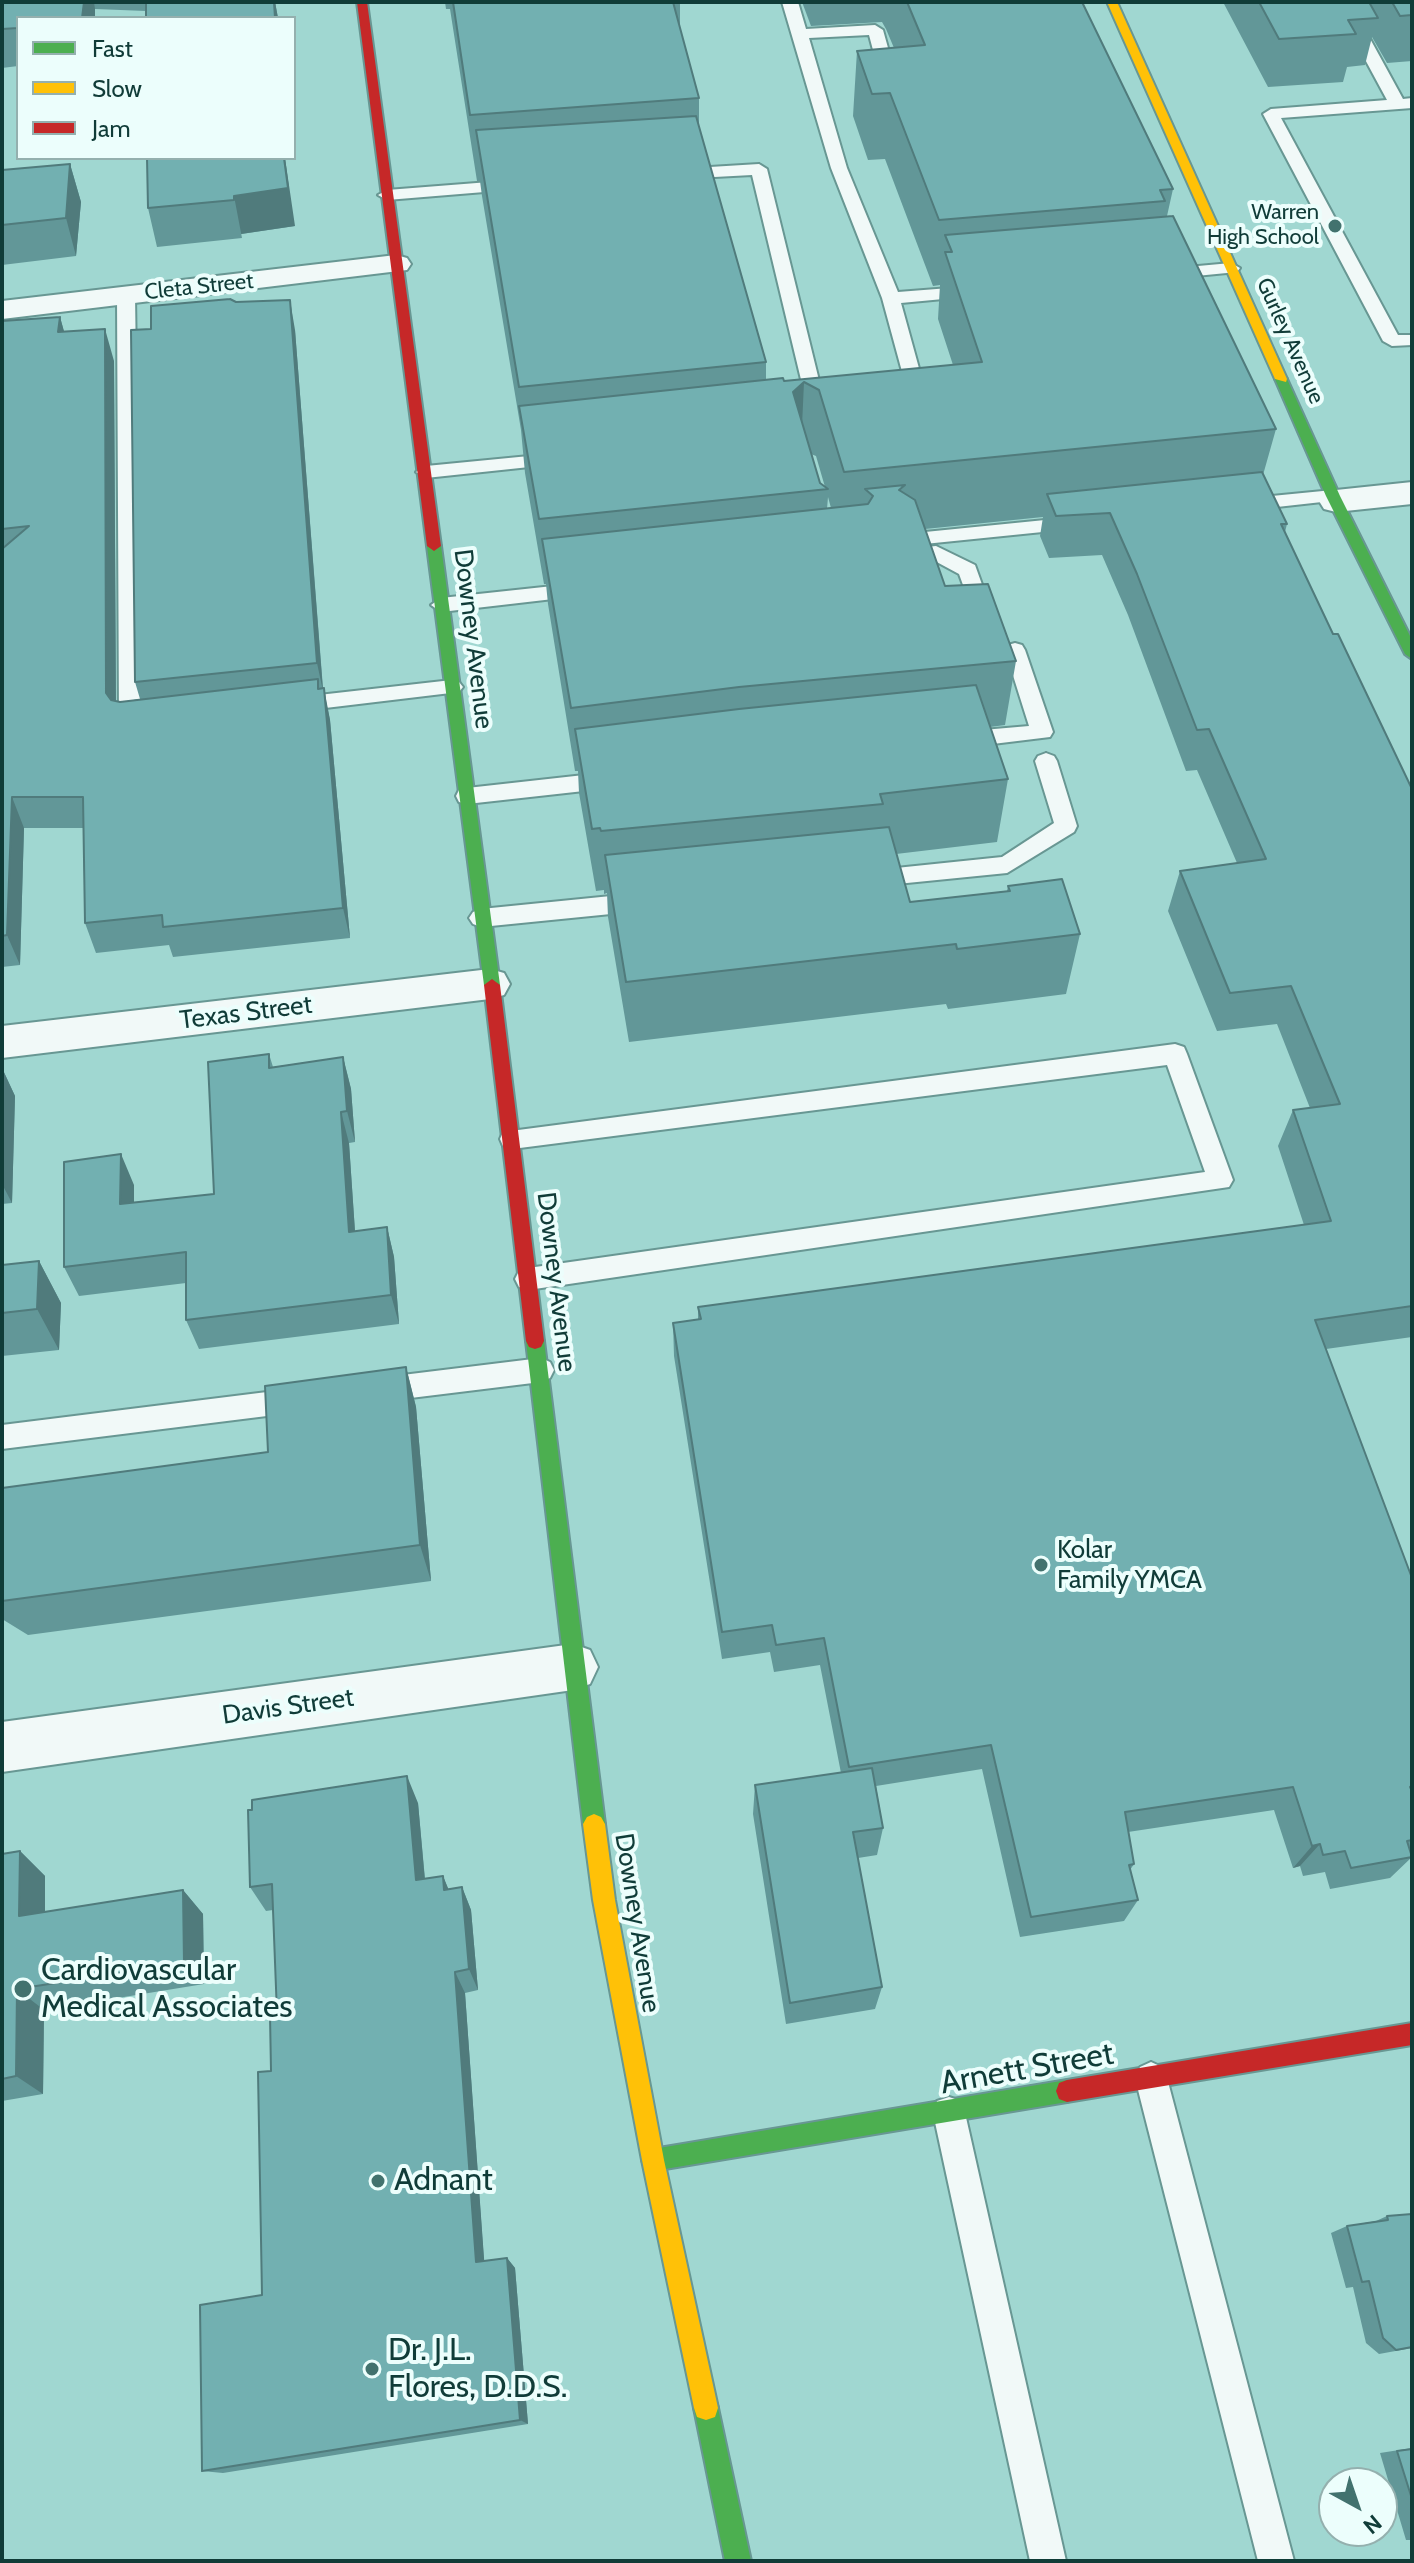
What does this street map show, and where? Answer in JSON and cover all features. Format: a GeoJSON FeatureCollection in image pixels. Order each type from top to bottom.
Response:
{"type":"FeatureCollection","features":[{"type":"Feature","properties":{"kind":"main road","name":"Downey Avenue"},"geometry":{"type":"LineString","coordinates":[[362,2],[512,1139],[573,1667],[604,1900],[653,2160],[738,2561]]}},
{"type":"Feature","properties":{"kind":"main road","name":"Gurley Avenue"},"geometry":{"type":"LineString","coordinates":[[1112,2],[1335,499],[1412,654]]}},
{"type":"Feature","properties":{"kind":"main road","name":"Arnett Street"},"geometry":{"type":"LineString","coordinates":[[653,2160],[1412,2034]]}},
{"type":"Feature","properties":{"kind":"street","name":"Cleta Street"},"geometry":{"type":"LineString","coordinates":[[2,310],[396,264]]}},
{"type":"Feature","properties":{"kind":"street"},"geometry":{"type":"LineString","coordinates":[[1335,499],[1412,493]]}},
{"type":"Feature","properties":{"kind":"street","name":"Texas Street"},"geometry":{"type":"LineString","coordinates":[[2,1042],[490,984]]}},
{"type":"Feature","properties":{"kind":"street","name":"Davis Street"},"geometry":{"type":"LineString","coordinates":[[2,1747],[573,1667]]}},
{"type":"Feature","properties":{"kind":"lane"},"geometry":{"type":"LineString","coordinates":[[790,2],[839,168],[891,298],[925,423]]}},
{"type":"Feature","properties":{"kind":"lane"},"geometry":{"type":"LineString","coordinates":[[1342,2],[1405,104],[1271,114],[1392,341],[1412,340]]}},
{"type":"Feature","properties":{"kind":"lane"},"geometry":{"type":"LineString","coordinates":[[799,34],[875,30],[893,94]]}},
{"type":"Feature","properties":{"kind":"lane"},"geometry":{"type":"LineString","coordinates":[[652,176],[759,169],[822,432]]}},
{"type":"Feature","properties":{"kind":"lane"},"geometry":{"type":"LineString","coordinates":[[387,195],[535,183]]}},
{"type":"Feature","properties":{"kind":"lane"},"geometry":{"type":"LineString","coordinates":[[1154,275],[1231,268]]}},
{"type":"Feature","properties":{"kind":"lane"},"geometry":{"type":"LineString","coordinates":[[891,298],[999,289]]}},
{"type":"Feature","properties":{"kind":"lane"},"geometry":{"type":"LineString","coordinates":[[126,295],[130,723],[161,719]]}},
{"type":"Feature","properties":{"kind":"lane"},"geometry":{"type":"LineString","coordinates":[[426,472],[585,457]]}},
{"type":"Feature","properties":{"kind":"lane"},"geometry":{"type":"LineString","coordinates":[[1223,507],[1335,499]]}},
{"type":"Feature","properties":{"kind":"lane"},"geometry":{"type":"LineString","coordinates":[[990,634],[968,570],[936,553],[882,551],[1097,520]]}},
{"type":"Feature","properties":{"kind":"lane"},"geometry":{"type":"LineString","coordinates":[[441,605],[608,587]]}},
{"type":"Feature","properties":{"kind":"lane"},"geometry":{"type":"LineString","coordinates":[[936,743],[1042,732],[1015,650]]}},
{"type":"Feature","properties":{"kind":"lane"},"geometry":{"type":"LineString","coordinates":[[268,707],[452,687]]}},
{"type":"Feature","properties":{"kind":"lane"},"geometry":{"type":"LineString","coordinates":[[852,880],[1007,865],[1066,826],[1046,761]]}},
{"type":"Feature","properties":{"kind":"lane"},"geometry":{"type":"LineString","coordinates":[[467,796],[631,778]]}},
{"type":"Feature","properties":{"kind":"lane"},"geometry":{"type":"LineString","coordinates":[[481,918],[667,899]]}},
{"type":"Feature","properties":{"kind":"lane"},"geometry":{"type":"LineString","coordinates":[[512,1139],[1175,1054],[1220,1180],[528,1279]]}},
{"type":"Feature","properties":{"kind":"lane"},"geometry":{"type":"LineString","coordinates":[[355,1393],[541,1370]]}},
{"type":"Feature","properties":{"kind":"lane"},"geometry":{"type":"LineString","coordinates":[[2,1437],[325,1397]]}},
{"type":"Feature","properties":{"kind":"lane"},"geometry":{"type":"LineString","coordinates":[[1151,2078],[1276,2561]]}},
{"type":"Feature","properties":{"kind":"lane"},"geometry":{"type":"LineString","coordinates":[[949,2113],[1048,2561]]}},
{"type":"Feature","properties":{"kind":"building"},"geometry":{"type":"Polygon","coordinates":[[[2,2],[84,2],[82,16],[16,16],[16,28],[2,29],[2,2]]]}},
{"type":"Feature","properties":{"kind":"building"},"geometry":{"type":"Polygon","coordinates":[[[146,2],[274,2],[275,16],[146,16],[146,2]]]}},
{"type":"Feature","properties":{"kind":"building"},"geometry":{"type":"Polygon","coordinates":[[[453,2],[673,2],[699,98],[470,115],[453,2]]]}},
{"type":"Feature","properties":{"kind":"building"},"geometry":{"type":"Polygon","coordinates":[[[907,2],[1082,2],[1173,189],[1160,190],[1165,201],[939,220],[890,93],[872,94],[857,51],[925,45],[907,2]]]}},
{"type":"Feature","properties":{"kind":"building"},"geometry":{"type":"Polygon","coordinates":[[[1259,2],[1369,2],[1378,18],[1348,20],[1356,34],[1279,39],[1259,2]]]}},
{"type":"Feature","properties":{"kind":"building"},"geometry":{"type":"Polygon","coordinates":[[[1392,2],[1412,2],[1412,15],[1400,16],[1392,2]]]}},
{"type":"Feature","properties":{"kind":"building"},"geometry":{"type":"Polygon","coordinates":[[[696,116],[766,362],[519,387],[476,130],[696,116]]]}},
{"type":"Feature","properties":{"kind":"building"},"geometry":{"type":"Polygon","coordinates":[[[147,160],[284,160],[288,188],[234,196],[234,200],[148,208],[147,160]]]}},
{"type":"Feature","properties":{"kind":"building"},"geometry":{"type":"Polygon","coordinates":[[[70,164],[66,218],[2,225],[2,170],[70,164]]]}},
{"type":"Feature","properties":{"kind":"building"},"geometry":{"type":"Polygon","coordinates":[[[1173,216],[1276,429],[844,472],[819,390],[804,382],[793,392],[820,483],[828,489],[539,519],[519,406],[783,378],[784,381],[982,362],[945,252],[952,252],[945,235],[1173,216]]]}},
{"type":"Feature","properties":{"kind":"building"},"geometry":{"type":"Polygon","coordinates":[[[230,299],[236,302],[290,300],[317,663],[135,682],[131,330],[151,329],[151,306],[230,299]]]}},
{"type":"Feature","properties":{"kind":"building"},"geometry":{"type":"Polygon","coordinates":[[[60,317],[58,332],[105,329],[106,693],[111,700],[120,702],[318,679],[318,689],[324,688],[343,908],[163,927],[162,915],[85,923],[83,797],[12,797],[7,935],[2,936],[2,549],[29,526],[2,529],[2,321],[60,317]]]}},
{"type":"Feature","properties":{"kind":"building"},"geometry":{"type":"Polygon","coordinates":[[[1262,472],[1287,524],[1281,524],[1333,634],[1338,634],[1412,789],[1412,1306],[1315,1320],[1412,1578],[1412,1840],[1407,1841],[1412,1857],[1351,1868],[1345,1851],[1323,1855],[1320,1844],[1312,1846],[1293,1787],[1125,1812],[1134,1864],[1129,1865],[1138,1900],[1031,1917],[991,1745],[849,1767],[824,1638],[776,1645],[772,1625],[722,1632],[673,1323],[701,1319],[698,1307],[1331,1221],[1293,1110],[1340,1104],[1291,986],[1230,993],[1180,871],[1266,859],[1209,729],[1197,730],[1110,513],[1056,516],[1047,494],[1262,472]]]}},
{"type":"Feature","properties":{"kind":"building"},"geometry":{"type":"Polygon","coordinates":[[[905,485],[899,490],[915,500],[945,586],[988,584],[1016,661],[739,687],[571,708],[542,539],[868,504],[873,496],[865,489],[905,485]]]}},
{"type":"Feature","properties":{"kind":"building"},"geometry":{"type":"Polygon","coordinates":[[[976,685],[1008,779],[880,794],[883,804],[601,831],[600,828],[592,829],[575,729],[976,685]]]}},
{"type":"Feature","properties":{"kind":"building"},"geometry":{"type":"Polygon","coordinates":[[[889,827],[910,902],[1010,891],[1008,886],[1062,879],[1080,934],[957,949],[956,944],[626,982],[605,855],[889,827]]]}},
{"type":"Feature","properties":{"kind":"building"},"geometry":{"type":"Polygon","coordinates":[[[269,1054],[269,1068],[343,1057],[347,1111],[341,1112],[349,1232],[387,1227],[391,1295],[186,1320],[186,1252],[64,1267],[64,1162],[121,1154],[120,1204],[214,1194],[208,1062],[269,1054]]]}},
{"type":"Feature","properties":{"kind":"building"},"geometry":{"type":"Polygon","coordinates":[[[39,1261],[37,1309],[2,1313],[2,1265],[39,1261]]]}},
{"type":"Feature","properties":{"kind":"building"},"geometry":{"type":"Polygon","coordinates":[[[406,1367],[420,1545],[2,1601],[2,1488],[268,1452],[265,1386],[406,1367]]]}},
{"type":"Feature","properties":{"kind":"building"},"geometry":{"type":"Polygon","coordinates":[[[872,1768],[883,1828],[853,1832],[882,1987],[790,2003],[755,1785],[872,1768]]]}},
{"type":"Feature","properties":{"kind":"building"},"geometry":{"type":"Polygon","coordinates":[[[407,1776],[416,1880],[443,1876],[444,1890],[462,1887],[469,1969],[455,1972],[476,2262],[507,2258],[520,2420],[202,2471],[200,2305],[262,2295],[258,2072],[271,2071],[270,2015],[277,2014],[272,1884],[250,1887],[248,1810],[252,1810],[252,1800],[407,1776]]]}},
{"type":"Feature","properties":{"kind":"building"},"geometry":{"type":"Polygon","coordinates":[[[20,1851],[19,1916],[183,1890],[184,1963],[17,1989],[16,2076],[2,2079],[2,1854],[20,1851]]]}},
{"type":"Feature","properties":{"kind":"building"},"geometry":{"type":"Polygon","coordinates":[[[1412,2214],[1412,2347],[1396,2350],[1383,2338],[1369,2281],[1362,2282],[1347,2226],[1388,2220],[1387,2216],[1412,2214]]]}},
{"type":"Feature","properties":{"kind":"building"},"geometry":{"type":"Polygon","coordinates":[[[1412,2449],[1412,2499],[1397,2451],[1412,2449]]]}},
{"type":"Feature","properties":{"kind":"traffic: fast"},"geometry":{"type":"LineString","coordinates":[[1281,379],[1333,496],[1412,654]]}},
{"type":"Feature","properties":{"kind":"traffic: fast"},"geometry":{"type":"LineString","coordinates":[[434,546],[492,985]]}},
{"type":"Feature","properties":{"kind":"traffic: fast"},"geometry":{"type":"LineString","coordinates":[[535,1341],[594,1824]]}},
{"type":"Feature","properties":{"kind":"traffic: fast"},"geometry":{"type":"LineString","coordinates":[[653,2160],[1067,2091]]}},
{"type":"Feature","properties":{"kind":"traffic: fast"},"geometry":{"type":"LineString","coordinates":[[706,2408],[738,2561]]}},
{"type":"Feature","properties":{"kind":"traffic: slow"},"geometry":{"type":"LineString","coordinates":[[1112,2],[1281,379]]}},
{"type":"Feature","properties":{"kind":"traffic: slow"},"geometry":{"type":"LineString","coordinates":[[594,1824],[604,1900],[653,2160],[706,2408]]}},
{"type":"Feature","properties":{"kind":"traffic: jam"},"geometry":{"type":"LineString","coordinates":[[362,2],[434,546]]}},
{"type":"Feature","properties":{"kind":"traffic: jam"},"geometry":{"type":"LineString","coordinates":[[492,985],[535,1341]]}},
{"type":"Feature","properties":{"kind":"traffic: jam"},"geometry":{"type":"LineString","coordinates":[[1067,2091],[1412,2034]]}},
{"type":"Feature","properties":{"kind":"place","name":"Warren High School"},"geometry":{"type":"Point","coordinates":[1335,226]}},
{"type":"Feature","properties":{"kind":"place","name":"Kolar Family YMCA"},"geometry":{"type":"Point","coordinates":[1041,1565]}},
{"type":"Feature","properties":{"kind":"place","name":"Cardiovascular Medical Associates"},"geometry":{"type":"Point","coordinates":[23,1989]}},
{"type":"Feature","properties":{"kind":"place","name":"Adnant"},"geometry":{"type":"Point","coordinates":[378,2181]}},
{"type":"Feature","properties":{"kind":"place","name":"Dr. J.L. Flores, D.D.S."},"geometry":{"type":"Point","coordinates":[372,2369]}}]}
